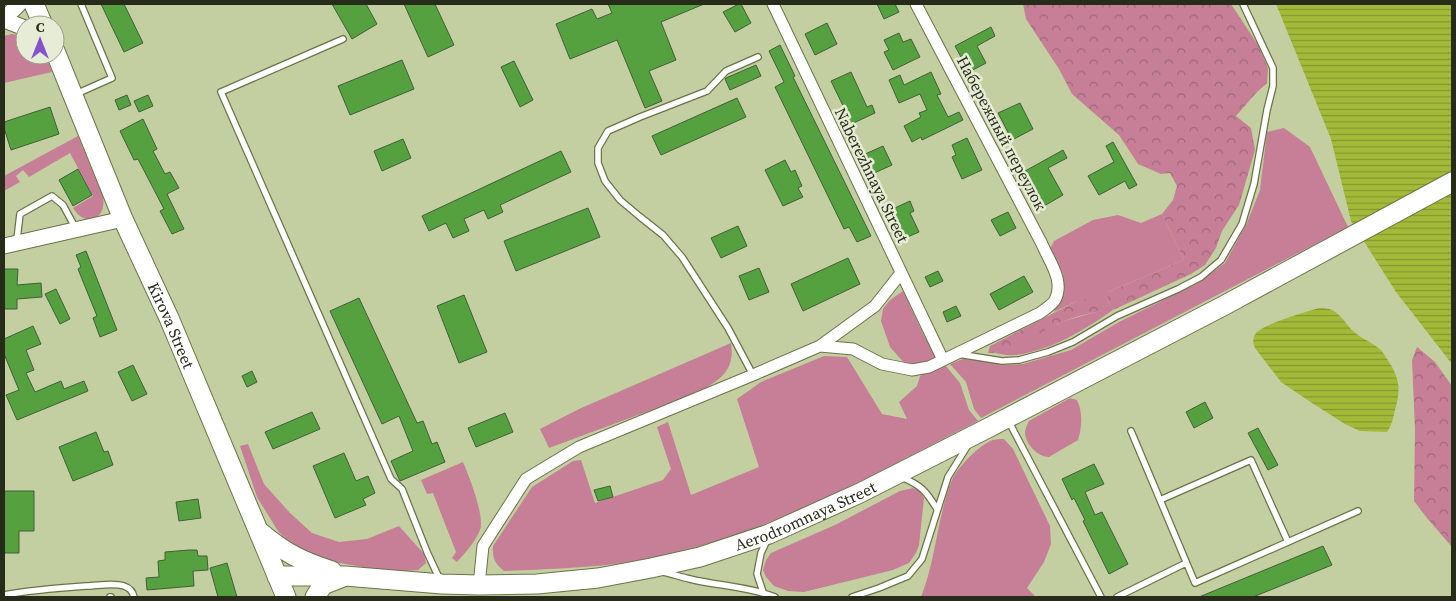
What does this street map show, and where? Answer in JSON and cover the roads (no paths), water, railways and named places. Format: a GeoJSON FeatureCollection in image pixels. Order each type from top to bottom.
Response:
{"type":"FeatureCollection","features":[{"type":"Feature","properties":{"kind":"main road","name":"Kirova Street"},"geometry":{"type":"LineString","coordinates":[[61,65],[123,219],[169,318],[286,597]]}},
{"type":"Feature","properties":{"kind":"main road","name":"Aerodromnaya Street"},"geometry":{"type":"LineString","coordinates":[[277,576],[345,576],[442,584],[537,584],[589,579],[651,568],[700,557],[769,534],[860,493],[1007,418],[1226,305],[1452,182]]}},
{"type":"Feature","properties":{"kind":"main road","name":"Aerodromnaya Street"},"geometry":{"type":"LineString","coordinates":[[259,532],[278,548],[295,558],[345,576]]}},
{"type":"Feature","properties":{"kind":"main road","name":"Aerodromnaya Street"},"geometry":{"type":"LineString","coordinates":[[315,597],[323,585],[345,576]]}},
{"type":"Feature","properties":{"kind":"street","name":"Naberezhnaya Street"},"geometry":{"type":"LineString","coordinates":[[773,4],[943,360]]}},
{"type":"Feature","properties":{"kind":"street","name":"Набережный переулок"},"geometry":{"type":"LineString","coordinates":[[916,4],[1042,244],[1058,279],[1058,290],[1054,301],[1040,313],[956,354]]}},
{"type":"Feature","properties":{"kind":"street"},"geometry":{"type":"LineString","coordinates":[[4,19],[35,9]]}},
{"type":"Feature","properties":{"kind":"street"},"geometry":{"type":"LineString","coordinates":[[9,244],[123,219]]}},
{"type":"Feature","properties":{"kind":"street"},"geometry":{"type":"LineString","coordinates":[[479,585],[483,546],[526,479],[579,447],[820,346],[875,306],[901,273]]}},
{"type":"Feature","properties":{"kind":"street"},"geometry":{"type":"LineString","coordinates":[[820,346],[853,349],[882,364],[912,370],[929,367],[956,354]]}},
{"type":"Feature","properties":{"kind":"lane"},"geometry":{"type":"LineString","coordinates":[[74,96],[112,78],[81,4]]}},
{"type":"Feature","properties":{"kind":"lane"},"geometry":{"type":"LineString","coordinates":[[956,354],[1002,361],[1019,360],[1048,352],[1073,342],[1117,316],[1201,277],[1221,260],[1242,224],[1254,184],[1273,86],[1273,68],[1243,4]]}},
{"type":"Feature","properties":{"kind":"lane"},"geometry":{"type":"LineString","coordinates":[[343,38],[221,92],[391,479],[402,489],[442,584]]}},
{"type":"Feature","properties":{"kind":"lane"},"geometry":{"type":"LineString","coordinates":[[753,375],[728,328],[682,257],[663,235],[620,200],[605,181],[598,163],[598,148],[608,131],[707,91],[726,71],[758,57]]}},
{"type":"Feature","properties":{"kind":"lane"},"geometry":{"type":"LineString","coordinates":[[9,244],[16,239],[20,214],[52,196],[63,205],[76,229]]}},
{"type":"Feature","properties":{"kind":"lane"},"geometry":{"type":"LineString","coordinates":[[1007,418],[1101,597]]}},
{"type":"Feature","properties":{"kind":"lane"},"geometry":{"type":"LineString","coordinates":[[1131,431],[1195,583],[1358,511]]}},
{"type":"Feature","properties":{"kind":"lane"},"geometry":{"type":"LineString","coordinates":[[852,597],[908,576],[922,559],[948,477],[974,435]]}},
{"type":"Feature","properties":{"kind":"lane"},"geometry":{"type":"LineString","coordinates":[[1160,500],[1252,460],[1288,542]]}},
{"type":"Feature","properties":{"kind":"lane"},"geometry":{"type":"LineString","coordinates":[[896,475],[916,483],[927,494],[937,509]]}},
{"type":"Feature","properties":{"kind":"lane"},"geometry":{"type":"LineString","coordinates":[[763,592],[757,574],[761,553],[769,534]]}},
{"type":"Feature","properties":{"kind":"lane"},"geometry":{"type":"LineString","coordinates":[[1117,597],[1186,563]]}},
{"type":"Feature","properties":{"kind":"lane"},"geometry":{"type":"LineString","coordinates":[[651,568],[690,580],[738,587],[763,592],[775,597]]}},
{"type":"Feature","properties":{"kind":"lane"},"geometry":{"type":"LineString","coordinates":[[5,595],[37,590],[109,585],[124,586],[130,589],[134,597]]}}]}
